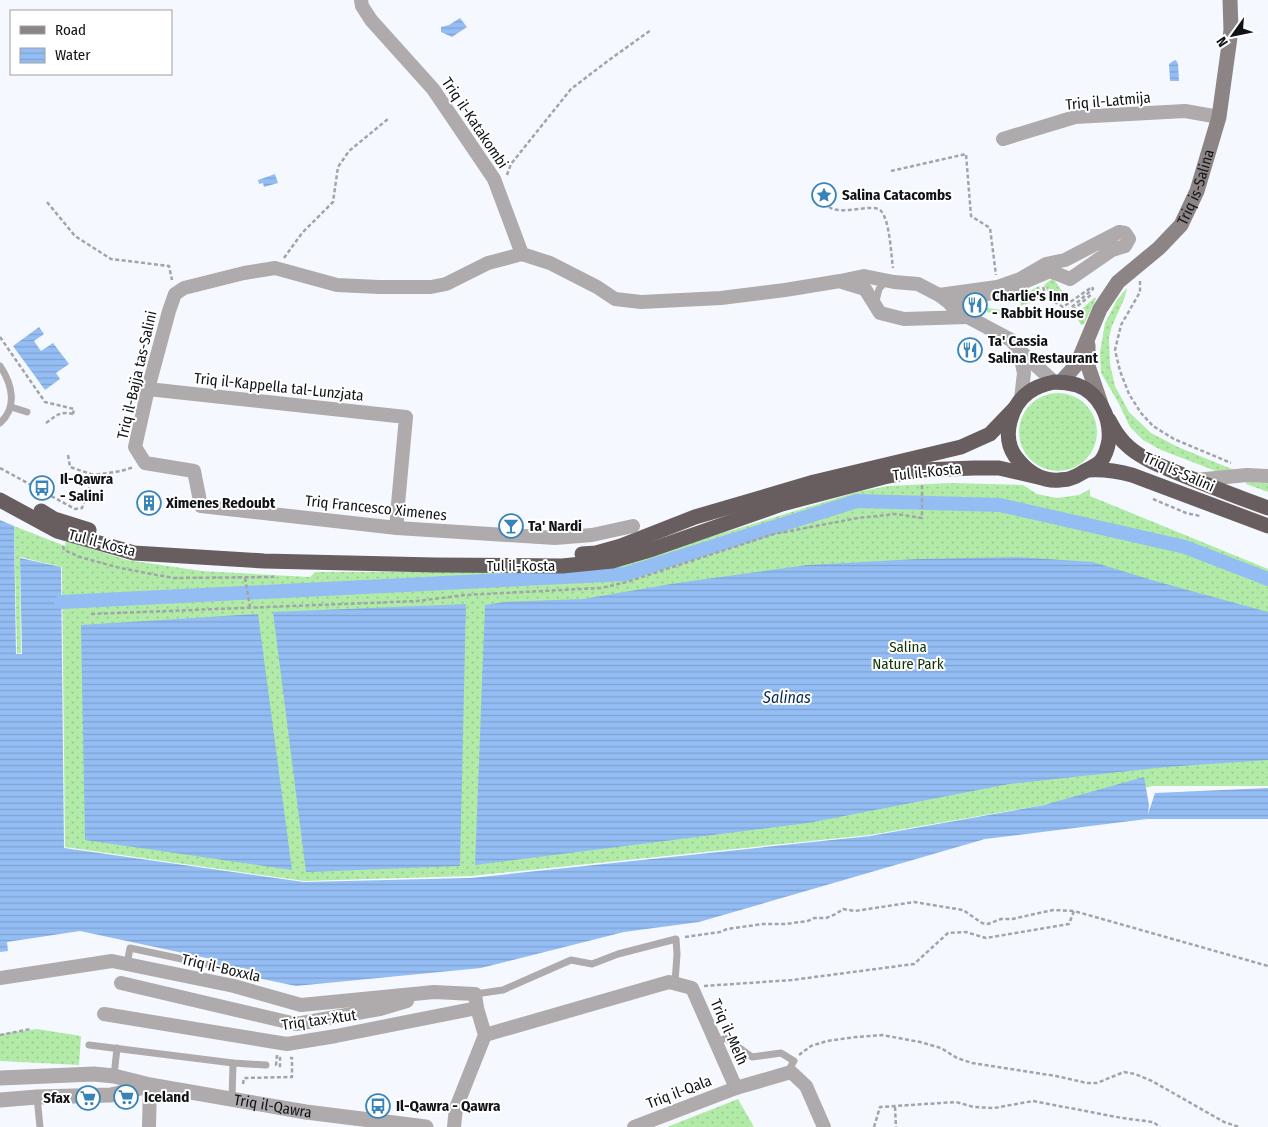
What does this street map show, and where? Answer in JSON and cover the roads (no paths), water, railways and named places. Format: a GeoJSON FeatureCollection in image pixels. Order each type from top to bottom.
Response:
{"type":"FeatureCollection","features":[{"type":"Feature","properties":{"kind":"highway"},"geometry":{"type":"LineString","coordinates":[[1058,382],[1077,385],[1091,393],[1104,409],[1110,430],[1108,446],[1101,461],[1070,479],[1051,481],[1038,477],[1027,470],[1014,454],[1010,443],[1010,419],[1018,404],[1029,392],[1039,386],[1058,382]]}},
{"type":"Feature","properties":{"kind":"highway","name":"Tul il-Kosta"},"geometry":{"type":"LineString","coordinates":[[0,489],[54,519],[135,545],[220,552],[545,557],[596,553],[621,546],[695,517],[814,482],[961,447],[990,434],[1018,404]]}},
{"type":"Feature","properties":{"kind":"highway","name":"Triq is-Salini"},"geometry":{"type":"LineString","coordinates":[[1104,409],[1117,435],[1129,447],[1151,462],[1268,508]]}},
{"type":"Feature","properties":{"kind":"highway","name":"Tul il-Kosta"},"geometry":{"type":"LineString","coordinates":[[0,500],[57,531],[134,553],[264,561],[562,566],[612,561],[782,504],[884,477],[921,470],[999,468],[1038,477]]}},
{"type":"Feature","properties":{"kind":"highway","name":"Triq is-Salini"},"geometry":{"type":"LineString","coordinates":[[1086,470],[1101,469],[1132,475],[1268,526]]}},
{"type":"Feature","properties":{"kind":"main road","name":"Triq is-Salina"},"geometry":{"type":"LineString","coordinates":[[1058,382],[1077,364],[1100,309],[1118,282],[1158,248],[1181,225],[1197,191],[1219,117],[1231,30],[1230,0]]}},
{"type":"Feature","properties":{"kind":"main road","name":"Triq is-Salina"},"geometry":{"type":"LineString","coordinates":[[1087,338],[1088,366],[1104,409]]}},
{"type":"Feature","properties":{"kind":"street","name":"Triq il-Katakombi"},"geometry":{"type":"LineString","coordinates":[[361,0],[362,6],[371,20],[433,89],[494,179],[522,254]]}},
{"type":"Feature","properties":{"kind":"street","name":"Triq il-Latmija"},"geometry":{"type":"LineString","coordinates":[[1003,139],[1075,117],[1185,111],[1219,117]]}},
{"type":"Feature","properties":{"kind":"street"},"geometry":{"type":"LineString","coordinates":[[939,295],[998,287],[1046,264],[1065,260],[1119,232],[1125,233],[1129,239],[1126,246],[1112,250],[1070,279],[1050,271],[1005,290],[963,297],[952,305]]}},
{"type":"Feature","properties":{"kind":"street","name":"Triq il-Bajja tas-Salini"},"geometry":{"type":"LineString","coordinates":[[145,463],[135,447],[169,310],[175,294],[184,288],[244,272],[275,268],[337,284],[379,287],[431,287],[446,284],[488,263],[522,254]]}},
{"type":"Feature","properties":{"kind":"street"},"geometry":{"type":"LineString","coordinates":[[522,254],[550,263],[616,299],[641,302],[721,298],[864,276],[918,284],[939,295],[968,317],[1010,340],[1019,350],[1058,382]]}},
{"type":"Feature","properties":{"kind":"street"},"geometry":{"type":"LineString","coordinates":[[840,281],[865,289],[880,313],[904,319],[968,317]]}},
{"type":"Feature","properties":{"kind":"street"},"geometry":{"type":"LineString","coordinates":[[1018,404],[1024,373],[1019,350]]}},
{"type":"Feature","properties":{"kind":"street","name":"Triq il-Kappella tal-Lunzjata"},"geometry":{"type":"LineString","coordinates":[[148,389],[406,417],[397,528]]}},
{"type":"Feature","properties":{"kind":"street","name":"Triq Francesco Ximenes"},"geometry":{"type":"LineString","coordinates":[[145,463],[194,471],[201,506],[397,528],[555,538],[592,535],[633,526]]}},
{"type":"Feature","properties":{"kind":"street"},"geometry":{"type":"LineString","coordinates":[[1195,480],[1247,475],[1268,476]]}},
{"type":"Feature","properties":{"kind":"street","name":"Triq il-Boxxla"},"geometry":{"type":"LineString","coordinates":[[0,978],[112,961],[234,986],[301,1005],[434,992],[476,1001]]}},
{"type":"Feature","properties":{"kind":"street"},"geometry":{"type":"LineString","coordinates":[[484,1035],[674,982]]}},
{"type":"Feature","properties":{"kind":"street","name":"Triq il-Melħ"},"geometry":{"type":"LineString","coordinates":[[674,982],[692,988],[736,1088],[793,1067]]}},
{"type":"Feature","properties":{"kind":"street","name":"Triq il-Boxxla"},"geometry":{"type":"LineString","coordinates":[[121,983],[296,1024],[380,1009],[434,992]]}},
{"type":"Feature","properties":{"kind":"street"},"geometry":{"type":"LineString","coordinates":[[454,1127],[456,1108],[484,1035],[476,1001]]}},
{"type":"Feature","properties":{"kind":"street","name":"Triq tax-Xtut"},"geometry":{"type":"LineString","coordinates":[[104,1014],[287,1044],[336,1036],[476,1001]]}},
{"type":"Feature","properties":{"kind":"street"},"geometry":{"type":"LineString","coordinates":[[793,1067],[806,1086],[824,1127]]}},
{"type":"Feature","properties":{"kind":"street","name":"Triq il-Qawra"},"geometry":{"type":"LineString","coordinates":[[2,1077],[94,1074],[114,1076],[150,1086],[306,1112],[426,1127]]}},
{"type":"Feature","properties":{"kind":"street"},"geometry":{"type":"LineString","coordinates":[[149,1127],[150,1086]]}},
{"type":"Feature","properties":{"kind":"street","name":"Triq il-Qawra"},"geometry":{"type":"LineString","coordinates":[[0,1100],[111,1095],[150,1086]]}},
{"type":"Feature","properties":{"kind":"street","name":"Triq il-Qala"},"geometry":{"type":"LineString","coordinates":[[634,1127],[736,1088]]}},
{"type":"Feature","properties":{"kind":"lane"},"geometry":{"type":"LineString","coordinates":[[875,305],[879,290],[891,281]]}},
{"type":"Feature","properties":{"kind":"lane"},"geometry":{"type":"LineString","coordinates":[[0,366],[4,372],[12,398],[11,407],[0,423]]}},
{"type":"Feature","properties":{"kind":"lane"},"geometry":{"type":"LineString","coordinates":[[11,407],[27,412]]}},
{"type":"Feature","properties":{"kind":"lane"},"geometry":{"type":"LineString","coordinates":[[476,1001],[571,960],[592,964],[618,954],[676,938],[677,954],[674,982]]}},
{"type":"Feature","properties":{"kind":"lane"},"geometry":{"type":"LineString","coordinates":[[127,964],[130,948],[210,965]]}},
{"type":"Feature","properties":{"kind":"lane"},"geometry":{"type":"LineString","coordinates":[[716,1042],[726,1038],[752,1057],[781,1053],[793,1067]]}},
{"type":"Feature","properties":{"kind":"lane"},"geometry":{"type":"LineString","coordinates":[[90,1045],[233,1063],[266,1065]]}},
{"type":"Feature","properties":{"kind":"lane"},"geometry":{"type":"LineString","coordinates":[[114,1076],[117,1048]]}},
{"type":"Feature","properties":{"kind":"lane"},"geometry":{"type":"LineString","coordinates":[[232,1099],[233,1063]]}},
{"type":"Feature","properties":{"kind":"lane"},"geometry":{"type":"LineString","coordinates":[[37,1097],[40,1127]]}},
{"type":"Feature","properties":{"kind":"water"},"geometry":{"type":"Polygon","coordinates":[[[460,18],[467,27],[452,37],[441,32],[441,27],[449,25],[460,18]]]}},
{"type":"Feature","properties":{"kind":"water"},"geometry":{"type":"Polygon","coordinates":[[[1176,60],[1179,81],[1170,81],[1169,64],[1176,60]]]}},
{"type":"Feature","properties":{"kind":"water"},"geometry":{"type":"Polygon","coordinates":[[[275,174],[278,183],[264,187],[263,183],[259,184],[258,180],[275,174]]]}},
{"type":"Feature","properties":{"kind":"water"},"geometry":{"type":"Polygon","coordinates":[[[39,327],[44,334],[34,341],[41,351],[53,343],[69,364],[56,373],[60,379],[45,390],[13,346],[39,327]]]}},
{"type":"Feature","properties":{"kind":"water"},"geometry":{"type":"Polygon","coordinates":[[[0,520],[14,526],[16,654],[22,654],[20,558],[61,567],[64,848],[304,882],[471,878],[870,836],[1044,805],[1144,777],[1149,805],[1148,814],[1155,793],[1268,788],[1268,819],[1147,819],[985,839],[699,922],[624,932],[481,968],[296,986],[200,966],[211,959],[80,931],[7,942],[8,951],[0,952],[0,520]]]}},
{"type":"Feature","properties":{"kind":"water","name":"Salinas"},"geometry":{"type":"Polygon","coordinates":[[[1017,557],[1093,562],[1268,612],[1268,760],[1166,767],[1009,784],[808,823],[475,865],[485,605],[504,602],[583,599],[677,583],[807,565],[918,559],[1017,557]]]}},
{"type":"Feature","properties":{"kind":"water"},"geometry":{"type":"Polygon","coordinates":[[[466,604],[460,866],[306,872],[273,612],[466,604]]]}},
{"type":"Feature","properties":{"kind":"water"},"geometry":{"type":"Polygon","coordinates":[[[258,614],[292,870],[85,840],[81,625],[258,614]]]}},
{"type":"Feature","properties":{"kind":"waterway"},"geometry":{"type":"LineString","coordinates":[[61,602],[625,574],[857,501],[1000,505],[1185,547],[1268,579]]}},
{"type":"Feature","properties":{"kind":"place","name":"Salina Catacombs"},"geometry":{"type":"Point","coordinates":[824,195]}},
{"type":"Feature","properties":{"kind":"place","name":"Charlie's Inn - Rabbit House"},"geometry":{"type":"Point","coordinates":[975,305]}},
{"type":"Feature","properties":{"kind":"place","name":"Ta' Cassia Salina Restaurant"},"geometry":{"type":"Point","coordinates":[970,350]}},
{"type":"Feature","properties":{"kind":"place","name":"Il-Qawra - Salini"},"geometry":{"type":"Point","coordinates":[42,488]}},
{"type":"Feature","properties":{"kind":"place","name":"Ximenes Redoubt"},"geometry":{"type":"Point","coordinates":[149,503]}},
{"type":"Feature","properties":{"kind":"place","name":"Ta' Nardi"},"geometry":{"type":"Point","coordinates":[511,526]}},
{"type":"Feature","properties":{"kind":"place","name":"Iceland"},"geometry":{"type":"Point","coordinates":[126,1097]}},
{"type":"Feature","properties":{"kind":"place","name":"Sfax"},"geometry":{"type":"Point","coordinates":[88,1098]}},
{"type":"Feature","properties":{"kind":"place","name":"Il-Qawra - Qawra"},"geometry":{"type":"Point","coordinates":[378,1106]}},
{"type":"Feature","properties":{"kind":"park label","name":"Salina Nature Park"},"geometry":{"type":"Point","coordinates":[908,656]}}]}
